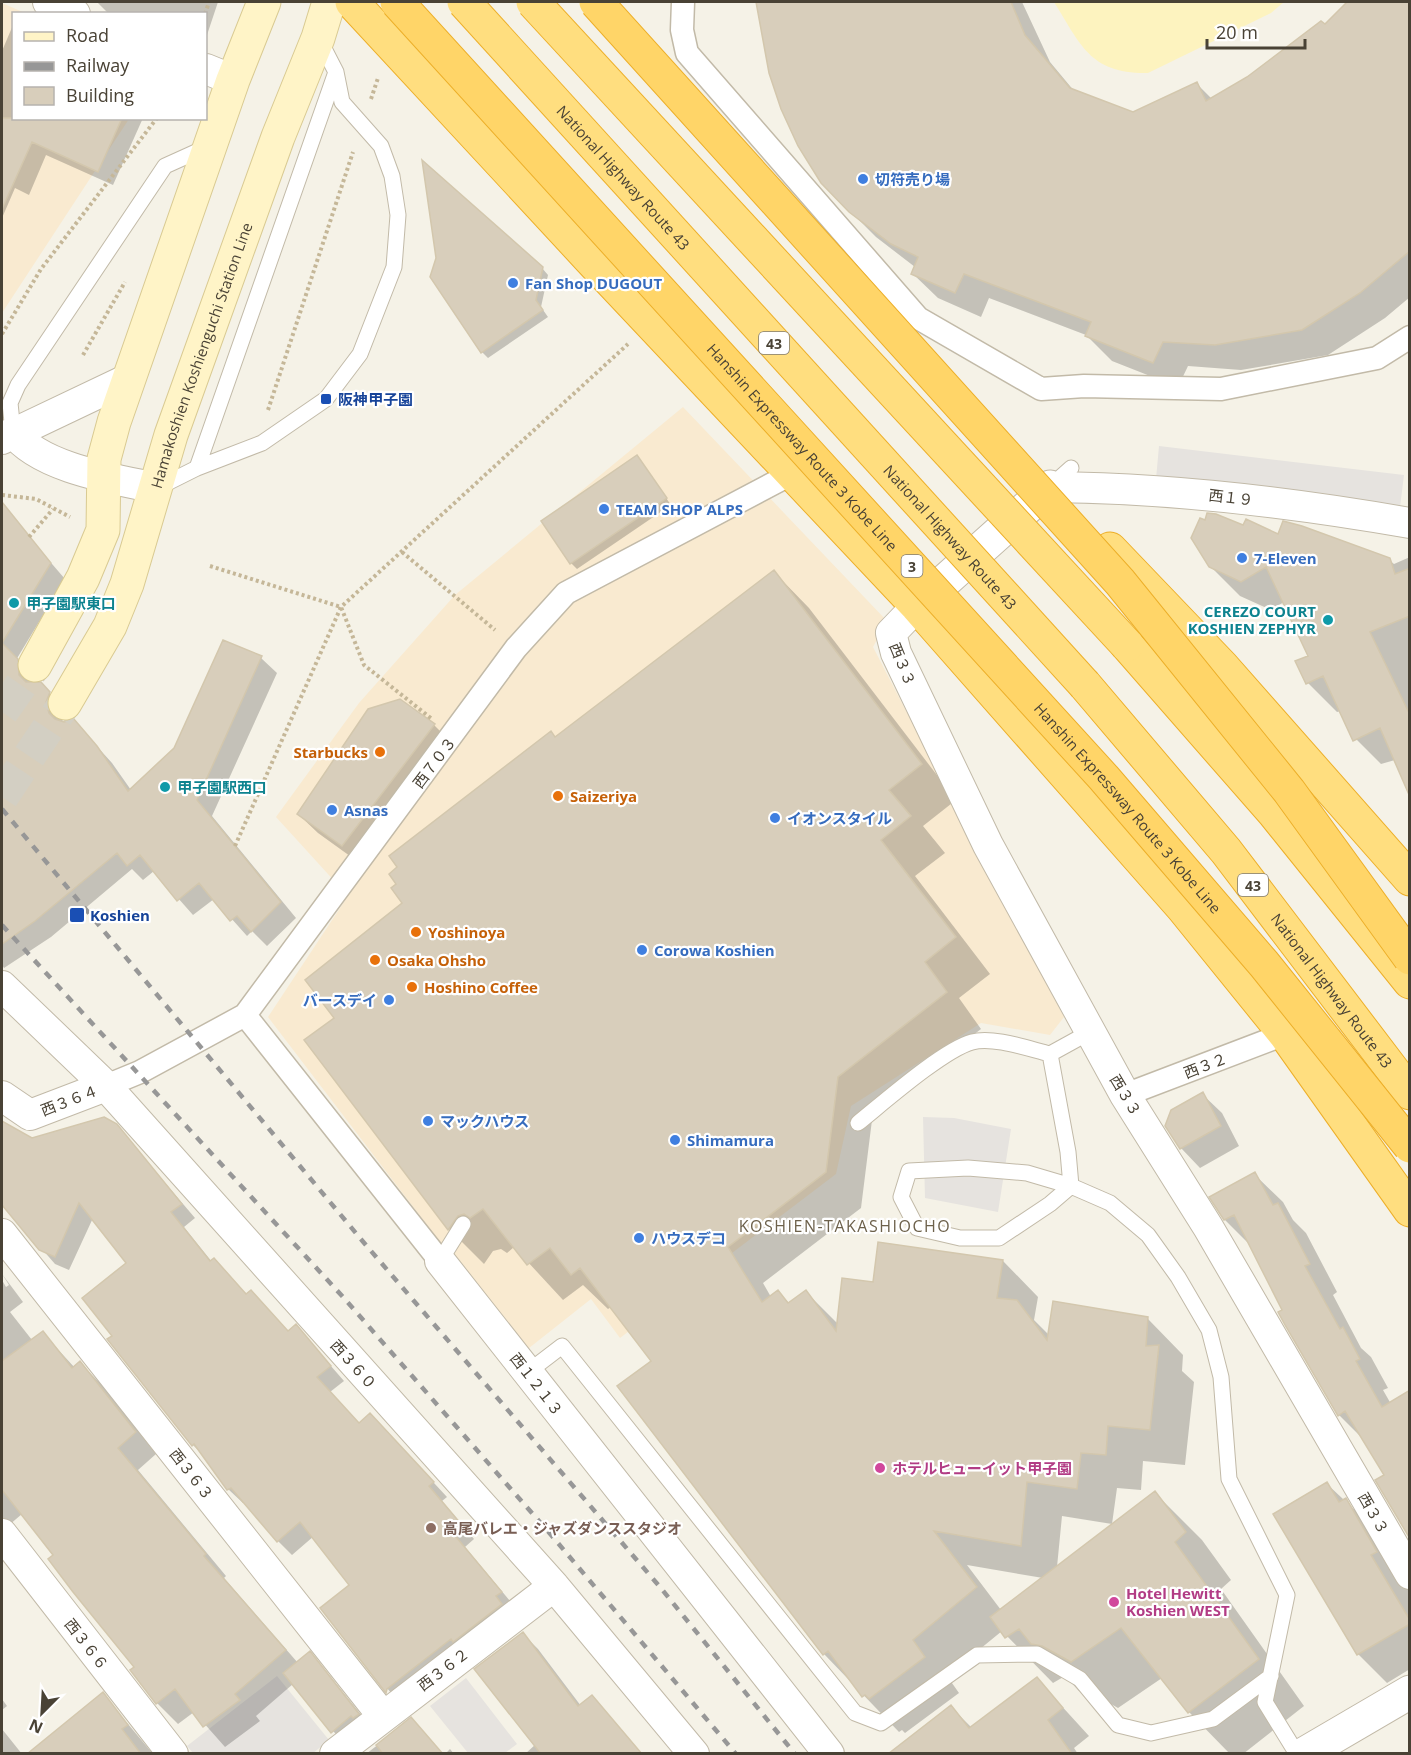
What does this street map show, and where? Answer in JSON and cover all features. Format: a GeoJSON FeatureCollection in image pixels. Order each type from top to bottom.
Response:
{"type":"FeatureCollection","features":[{"type":"Feature","properties":{"kind":"highway"},"geometry":{"type":"LineString","coordinates":[[352,2],[917,606],[1183,908],[1286,1034],[1410,1210]]}},
{"type":"Feature","properties":{"kind":"highway","name":"Hanshin Expressway Route 3 Kobe Line"},"geometry":{"type":"LineString","coordinates":[[397,2],[1104,778],[1264,964],[1410,1146]]}},
{"type":"Feature","properties":{"kind":"highway","name":"National Highway Route 43"},"geometry":{"type":"LineString","coordinates":[[464,2],[1085,685],[1226,851],[1410,1094]]}},
{"type":"Feature","properties":{"kind":"highway"},"geometry":{"type":"LineString","coordinates":[[532,2],[1127,645],[1274,813],[1410,982]]}},
{"type":"Feature","properties":{"kind":"highway"},"geometry":{"type":"LineString","coordinates":[[596,2],[1120,582],[1289,791],[1410,958]]}},
{"type":"Feature","properties":{"kind":"highway"},"geometry":{"type":"LineString","coordinates":[[609,2],[984,424],[1061,478],[1222,666],[1410,879]]}},
{"type":"Feature","properties":{"kind":"main road"},"geometry":{"type":"LineString","coordinates":[[35,665],[83,578],[103,530],[107,445],[211,145],[219,75],[264,2]]}},
{"type":"Feature","properties":{"kind":"main road","name":"Hamakoshien Koshienguchi Station Line"},"geometry":{"type":"LineString","coordinates":[[65,703],[110,626],[134,563],[171,435],[274,148],[318,38],[329,2]]}},
{"type":"Feature","properties":{"kind":"street"},"geometry":{"type":"LineString","coordinates":[[48,2],[70,12]]}},
{"type":"Feature","properties":{"kind":"street"},"geometry":{"type":"LineString","coordinates":[[683,2],[682,30],[687,53],[918,318],[1041,389],[1084,386],[1221,389],[1377,358],[1410,337]]}},
{"type":"Feature","properties":{"kind":"street"},"geometry":{"type":"LineString","coordinates":[[7,436],[128,379]]}},
{"type":"Feature","properties":{"kind":"street"},"geometry":{"type":"LineString","coordinates":[[7,436],[41,456],[104,477],[156,488]]}},
{"type":"Feature","properties":{"kind":"street","name":"西７０３"},"geometry":{"type":"LineString","coordinates":[[106,1086],[141,1072],[245,1015],[516,648],[566,593],[793,473]]}},
{"type":"Feature","properties":{"kind":"street"},"geometry":{"type":"LineString","coordinates":[[917,606],[1061,478]]}},
{"type":"Feature","properties":{"kind":"street","name":"西１９"},"geometry":{"type":"LineString","coordinates":[[1061,478],[1132,488],[1224,496],[1410,523]]}},
{"type":"Feature","properties":{"kind":"street","name":"西３３"},"geometry":{"type":"LineString","coordinates":[[917,606],[891,633],[896,653],[988,845],[1125,1095],[1208,1227],[1410,1574]]}},
{"type":"Feature","properties":{"kind":"street","name":"西３６０"},"geometry":{"type":"LineString","coordinates":[[2,986],[106,1086],[554,1586],[694,1754]]}},
{"type":"Feature","properties":{"kind":"street","name":"西１２１３"},"geometry":{"type":"LineString","coordinates":[[245,1015],[829,1754]]}},
{"type":"Feature","properties":{"kind":"street","name":"西３２"},"geometry":{"type":"LineString","coordinates":[[1125,1095],[1286,1034]]}},
{"type":"Feature","properties":{"kind":"street","name":"西３６４"},"geometry":{"type":"LineString","coordinates":[[2,1096],[30,1115],[106,1086]]}},
{"type":"Feature","properties":{"kind":"street","name":"西３６３"},"geometry":{"type":"LineString","coordinates":[[2,1234],[382,1715]]}},
{"type":"Feature","properties":{"kind":"street","name":"西３６６"},"geometry":{"type":"LineString","coordinates":[[2,1534],[173,1754]]}},
{"type":"Feature","properties":{"kind":"street","name":"西３６２"},"geometry":{"type":"LineString","coordinates":[[335,1754],[382,1715],[554,1586]]}},
{"type":"Feature","properties":{"kind":"street"},"geometry":{"type":"LineString","coordinates":[[1304,1754],[1410,1692]]}},
{"type":"Feature","properties":{"kind":"lane"},"geometry":{"type":"LineString","coordinates":[[156,488],[196,468],[262,443],[326,399],[360,354],[394,267],[398,215],[392,176],[381,146],[342,102],[336,72],[318,38]]}},
{"type":"Feature","properties":{"kind":"lane"},"geometry":{"type":"LineString","coordinates":[[196,468],[336,72]]}},
{"type":"Feature","properties":{"kind":"lane"},"geometry":{"type":"LineString","coordinates":[[7,436],[10,403],[18,385],[165,166],[211,145]]}},
{"type":"Feature","properties":{"kind":"lane"},"geometry":{"type":"LineString","coordinates":[[858,1123],[937,1061],[972,1042],[1006,1043],[1050,1054],[1090,1032]]}},
{"type":"Feature","properties":{"kind":"lane"},"geometry":{"type":"LineString","coordinates":[[1050,1054],[1068,1152],[1071,1186]]}},
{"type":"Feature","properties":{"kind":"lane"},"geometry":{"type":"LineString","coordinates":[[1071,1186],[1050,1204],[999,1238],[960,1238],[917,1228],[901,1197],[909,1171],[980,1169],[1027,1173],[1071,1186],[1110,1203],[1148,1236],[1178,1277],[1209,1330],[1221,1377],[1229,1479],[1287,1595],[1265,1702],[1297,1754]]}},
{"type":"Feature","properties":{"kind":"lane"},"geometry":{"type":"LineString","coordinates":[[440,1261],[463,1224]]}},
{"type":"Feature","properties":{"kind":"lane"},"geometry":{"type":"LineString","coordinates":[[528,1372],[562,1346],[855,1713],[881,1723],[976,1655],[1037,1654],[1080,1679],[1118,1725],[1151,1733],[1213,1719],[1271,1676]]}},
{"type":"Feature","properties":{"kind":"path"},"geometry":{"type":"LineString","coordinates":[[369,104],[381,69]]}},
{"type":"Feature","properties":{"kind":"path"},"geometry":{"type":"LineString","coordinates":[[2,334],[41,269],[155,120]]}},
{"type":"Feature","properties":{"kind":"path"},"geometry":{"type":"LineString","coordinates":[[264,422],[354,149]]}},
{"type":"Feature","properties":{"kind":"path"},"geometry":{"type":"LineString","coordinates":[[83,355],[130,272]]}},
{"type":"Feature","properties":{"kind":"path"},"geometry":{"type":"LineString","coordinates":[[235,846],[341,607],[633,339]]}},
{"type":"Feature","properties":{"kind":"path"},"geometry":{"type":"LineString","coordinates":[[2,495],[36,499],[72,518]]}},
{"type":"Feature","properties":{"kind":"path"},"geometry":{"type":"LineString","coordinates":[[29,537],[53,509]]}},
{"type":"Feature","properties":{"kind":"path"},"geometry":{"type":"LineString","coordinates":[[402,552],[516,648]]}},
{"type":"Feature","properties":{"kind":"path"},"geometry":{"type":"LineString","coordinates":[[210,566],[341,607]]}},
{"type":"Feature","properties":{"kind":"path"},"geometry":{"type":"LineString","coordinates":[[341,607],[364,665],[453,736]]}},
{"type":"Feature","properties":{"kind":"shaded area"},"geometry":{"type":"Polygon","coordinates":[[[2,3],[23,12],[12,12],[12,120],[128,120],[2,313],[2,3]]]}},
{"type":"Feature","properties":{"kind":"shaded area","name":"Corowa Koshien"},"geometry":{"type":"Polygon","coordinates":[[[683,407],[887,621],[873,647],[1064,1017],[1050,1035],[981,1023],[851,1106],[836,1174],[620,1338],[591,1299],[524,1352],[268,1017],[348,896],[276,817],[359,703],[455,595],[683,407]]]}},
{"type":"Feature","properties":{"kind":"shaded area"},"geometry":{"type":"Polygon","coordinates":[[[1159,446],[1404,475],[1400,507],[1156,479],[1159,446]]]}},
{"type":"Feature","properties":{"kind":"shaded area"},"geometry":{"type":"Polygon","coordinates":[[[923,1117],[954,1118],[1011,1129],[998,1212],[925,1198],[923,1117]]]}},
{"type":"Feature","properties":{"kind":"shaded area"},"geometry":{"type":"Polygon","coordinates":[[[277,1676],[329,1740],[312,1754],[193,1753],[187,1746],[277,1676]]]}},
{"type":"Feature","properties":{"kind":"shaded area"},"geometry":{"type":"Polygon","coordinates":[[[466,1678],[517,1744],[505,1753],[468,1753],[430,1706],[466,1678]]]}},
{"type":"Feature","properties":{"kind":"sand"},"geometry":{"type":"Polygon","coordinates":[[[1054,2],[1284,2],[1271,13],[1148,73],[1128,72],[1113,68],[1089,54],[1080,44],[1054,2]]]}},
{"type":"Feature","properties":{"kind":"building"},"geometry":{"type":"Polygon","coordinates":[[[756,2],[1011,2],[1025,35],[1070,88],[1133,112],[1197,82],[1206,101],[1247,77],[1321,21],[1325,24],[1347,2],[1410,2],[1410,251],[1360,293],[1302,330],[1215,345],[1163,342],[1153,363],[1085,336],[1091,322],[964,274],[955,293],[911,274],[918,257],[891,244],[849,212],[821,183],[798,146],[781,109],[769,73],[756,2]]]}},
{"type":"Feature","properties":{"kind":"building"},"geometry":{"type":"Polygon","coordinates":[[[2,118],[12,118],[12,120],[121,120],[98,172],[32,142],[2,209],[2,118]]]}},
{"type":"Feature","properties":{"kind":"building"},"geometry":{"type":"Polygon","coordinates":[[[422,160],[543,267],[536,300],[543,310],[481,353],[430,277],[436,258],[422,160]]]}},
{"type":"Feature","properties":{"kind":"building","name":"TEAM SHOP ALPS"},"geometry":{"type":"Polygon","coordinates":[[[637,455],[667,498],[570,564],[541,521],[637,455]]]}},
{"type":"Feature","properties":{"kind":"building","name":"甲子園駅東口"},"geometry":{"type":"Polygon","coordinates":[[[2,502],[51,563],[2,643],[2,502]]]}},
{"type":"Feature","properties":{"kind":"building"},"geometry":{"type":"Polygon","coordinates":[[[1207,513],[1216,514],[1243,525],[1246,519],[1278,534],[1283,521],[1302,526],[1390,558],[1395,574],[1410,568],[1410,616],[1370,632],[1410,715],[1410,797],[1380,728],[1353,741],[1323,676],[1306,684],[1295,661],[1308,656],[1266,567],[1241,582],[1209,567],[1191,538],[1200,518],[1205,520],[1207,513]]]}},
{"type":"Feature","properties":{"kind":"building","name":"Corowa Koshien"},"geometry":{"type":"Polygon","coordinates":[[[774,570],[922,764],[889,790],[911,816],[881,840],[956,937],[925,962],[947,992],[838,1077],[826,1172],[728,1247],[762,1302],[778,1290],[788,1303],[806,1290],[836,1331],[842,1278],[873,1282],[878,1242],[1003,1260],[997,1298],[1017,1300],[1047,1340],[1053,1301],[1148,1317],[1146,1346],[1159,1345],[1150,1430],[1108,1426],[1106,1455],[1081,1453],[1077,1489],[1027,1482],[1021,1546],[934,1531],[977,1587],[913,1640],[925,1657],[869,1699],[865,1695],[862,1697],[828,1651],[823,1655],[617,1386],[651,1361],[580,1268],[571,1275],[550,1248],[527,1265],[483,1209],[470,1218],[464,1214],[458,1216],[448,1230],[304,1040],[334,1018],[305,980],[402,903],[391,888],[396,884],[389,874],[397,867],[389,856],[551,731],[555,737],[774,570]]]}},
{"type":"Feature","properties":{"kind":"building"},"geometry":{"type":"Polygon","coordinates":[[[223,640],[262,656],[197,800],[281,902],[251,932],[237,916],[230,921],[199,883],[177,901],[140,855],[127,866],[117,853],[35,921],[2,944],[2,643],[18,659],[19,675],[26,682],[41,682],[50,692],[46,702],[49,713],[55,719],[64,722],[74,719],[97,746],[128,791],[174,748],[223,640]]]}},
{"type":"Feature","properties":{"kind":"building"},"geometry":{"type":"Polygon","coordinates":[[[400,699],[435,724],[342,846],[297,814],[368,709],[400,699]]]}},
{"type":"Feature","properties":{"kind":"building"},"geometry":{"type":"Polygon","coordinates":[[[1203,1092],[1221,1126],[1180,1149],[1165,1126],[1171,1110],[1203,1092]]]}},
{"type":"Feature","properties":{"kind":"building"},"geometry":{"type":"Polygon","coordinates":[[[104,1117],[117,1124],[182,1204],[171,1212],[210,1261],[214,1258],[246,1294],[251,1290],[288,1331],[296,1324],[331,1366],[317,1377],[359,1423],[370,1413],[434,1482],[429,1486],[461,1524],[452,1532],[502,1592],[496,1596],[502,1604],[453,1642],[451,1639],[387,1689],[386,1693],[320,1608],[349,1585],[300,1522],[277,1542],[231,1488],[227,1490],[194,1444],[192,1446],[107,1339],[112,1336],[82,1298],[126,1263],[79,1203],[55,1257],[39,1250],[2,1205],[2,1121],[32,1138],[104,1117]]]}},
{"type":"Feature","properties":{"kind":"building"},"geometry":{"type":"Polygon","coordinates":[[[1255,1172],[1273,1205],[1278,1203],[1310,1264],[1305,1266],[1340,1329],[1343,1327],[1360,1359],[1356,1361],[1382,1407],[1410,1390],[1409,1537],[1375,1480],[1384,1475],[1345,1411],[1338,1416],[1285,1325],[1278,1312],[1282,1310],[1234,1215],[1224,1220],[1209,1197],[1255,1172]]]}},
{"type":"Feature","properties":{"kind":"building"},"geometry":{"type":"Polygon","coordinates":[[[43,1331],[72,1368],[80,1361],[136,1432],[118,1448],[206,1554],[204,1556],[286,1650],[235,1694],[240,1700],[203,1727],[175,1689],[156,1704],[130,1670],[134,1667],[48,1559],[53,1555],[2,1490],[2,1361],[43,1331]]]}},
{"type":"Feature","properties":{"kind":"building"},"geometry":{"type":"Polygon","coordinates":[[[1327,1482],[1339,1502],[1346,1498],[1377,1552],[1371,1555],[1410,1620],[1410,1624],[1357,1655],[1273,1514],[1327,1482]]]}},
{"type":"Feature","properties":{"kind":"building","name":"Hotel Hewitt Koshien WEST"},"geometry":{"type":"Polygon","coordinates":[[[1155,1491],[1186,1532],[1175,1542],[1259,1659],[1188,1713],[1121,1628],[1071,1662],[1042,1646],[1031,1644],[1019,1629],[1005,1638],[990,1617],[1155,1491]]]}},
{"type":"Feature","properties":{"kind":"building"},"geometry":{"type":"Polygon","coordinates":[[[523,1632],[578,1706],[592,1695],[642,1754],[541,1754],[474,1669],[523,1632]]]}},
{"type":"Feature","properties":{"kind":"building"},"geometry":{"type":"Polygon","coordinates":[[[310,1651],[359,1714],[353,1718],[351,1716],[331,1733],[283,1673],[310,1651]]]}},
{"type":"Feature","properties":{"kind":"building"},"geometry":{"type":"Polygon","coordinates":[[[1037,1677],[1063,1708],[1048,1720],[1072,1754],[888,1754],[951,1705],[969,1728],[1037,1677]]]}},
{"type":"Feature","properties":{"kind":"building"},"geometry":{"type":"Polygon","coordinates":[[[103,1692],[128,1725],[122,1729],[141,1754],[27,1754],[103,1692]]]}},
{"type":"Feature","properties":{"kind":"building"},"geometry":{"type":"Polygon","coordinates":[[[411,1717],[443,1754],[383,1754],[376,1745],[411,1717]]]}},
{"type":"Feature","properties":{"kind":"tunnel"},"geometry":{"type":"LineString","coordinates":[[2,712],[35,665]]}},
{"type":"Feature","properties":{"kind":"tunnel"},"geometry":{"type":"LineString","coordinates":[[2,797],[65,703]]}},
{"type":"Feature","properties":{"kind":"railway"},"geometry":{"type":"LineString","coordinates":[[2,809],[365,1244],[660,1587],[795,1754]]}},
{"type":"Feature","properties":{"kind":"railway"},"geometry":{"type":"LineString","coordinates":[[2,925],[343,1297],[552,1536],[736,1754]]}},
{"type":"Feature","properties":{"kind":"place","name":"切符売り場"},"geometry":{"type":"Point","coordinates":[863,179]}},
{"type":"Feature","properties":{"kind":"place","name":"Fan Shop DUGOUT"},"geometry":{"type":"Point","coordinates":[513,283]}},
{"type":"Feature","properties":{"kind":"place","name":"阪神甲子園"},"geometry":{"type":"Point","coordinates":[326,399]}},
{"type":"Feature","properties":{"kind":"place","name":"TEAM SHOP ALPS"},"geometry":{"type":"Point","coordinates":[604,509]}},
{"type":"Feature","properties":{"kind":"place","name":"7-Eleven"},"geometry":{"type":"Point","coordinates":[1242,558]}},
{"type":"Feature","properties":{"kind":"place","name":"甲子園駅東口"},"geometry":{"type":"Point","coordinates":[14,603]}},
{"type":"Feature","properties":{"kind":"place","name":"CEREZO COURT KOSHIEN ZEPHYR"},"geometry":{"type":"Point","coordinates":[1328,620]}},
{"type":"Feature","properties":{"kind":"place","name":"Starbucks"},"geometry":{"type":"Point","coordinates":[380,752]}},
{"type":"Feature","properties":{"kind":"place","name":"甲子園駅西口"},"geometry":{"type":"Point","coordinates":[165,787]}},
{"type":"Feature","properties":{"kind":"place","name":"Saizeriya"},"geometry":{"type":"Point","coordinates":[558,796]}},
{"type":"Feature","properties":{"kind":"place","name":"Asnas"},"geometry":{"type":"Point","coordinates":[332,810]}},
{"type":"Feature","properties":{"kind":"place","name":"イオンスタイル"},"geometry":{"type":"Point","coordinates":[775,818]}},
{"type":"Feature","properties":{"kind":"place","name":"Koshien"},"geometry":{"type":"Point","coordinates":[77,915]}},
{"type":"Feature","properties":{"kind":"place","name":"Yoshinoya"},"geometry":{"type":"Point","coordinates":[416,932]}},
{"type":"Feature","properties":{"kind":"place","name":"Corowa Koshien"},"geometry":{"type":"Point","coordinates":[642,950]}},
{"type":"Feature","properties":{"kind":"place","name":"Osaka Ohsho"},"geometry":{"type":"Point","coordinates":[375,960]}},
{"type":"Feature","properties":{"kind":"place","name":"Hoshino Coffee"},"geometry":{"type":"Point","coordinates":[412,987]}},
{"type":"Feature","properties":{"kind":"place","name":"バースデイ"},"geometry":{"type":"Point","coordinates":[389,1000]}},
{"type":"Feature","properties":{"kind":"place","name":"マックハウス"},"geometry":{"type":"Point","coordinates":[428,1121]}},
{"type":"Feature","properties":{"kind":"place","name":"Shimamura"},"geometry":{"type":"Point","coordinates":[675,1140]}},
{"type":"Feature","properties":{"kind":"place","name":"ハウスデコ"},"geometry":{"type":"Point","coordinates":[639,1238]}},
{"type":"Feature","properties":{"kind":"place","name":"ホテルヒューイット甲子園"},"geometry":{"type":"Point","coordinates":[880,1468]}},
{"type":"Feature","properties":{"kind":"place","name":"高尾バレエ・ジャズダンススタジオ"},"geometry":{"type":"Point","coordinates":[431,1528]}},
{"type":"Feature","properties":{"kind":"place","name":"Hotel Hewitt Koshien WEST"},"geometry":{"type":"Point","coordinates":[1114,1602]}},
{"type":"Feature","properties":{"kind":"district","name":"KOSHIEN-TAKASHIOCHO"},"geometry":{"type":"Point","coordinates":[845,1226]}}]}
